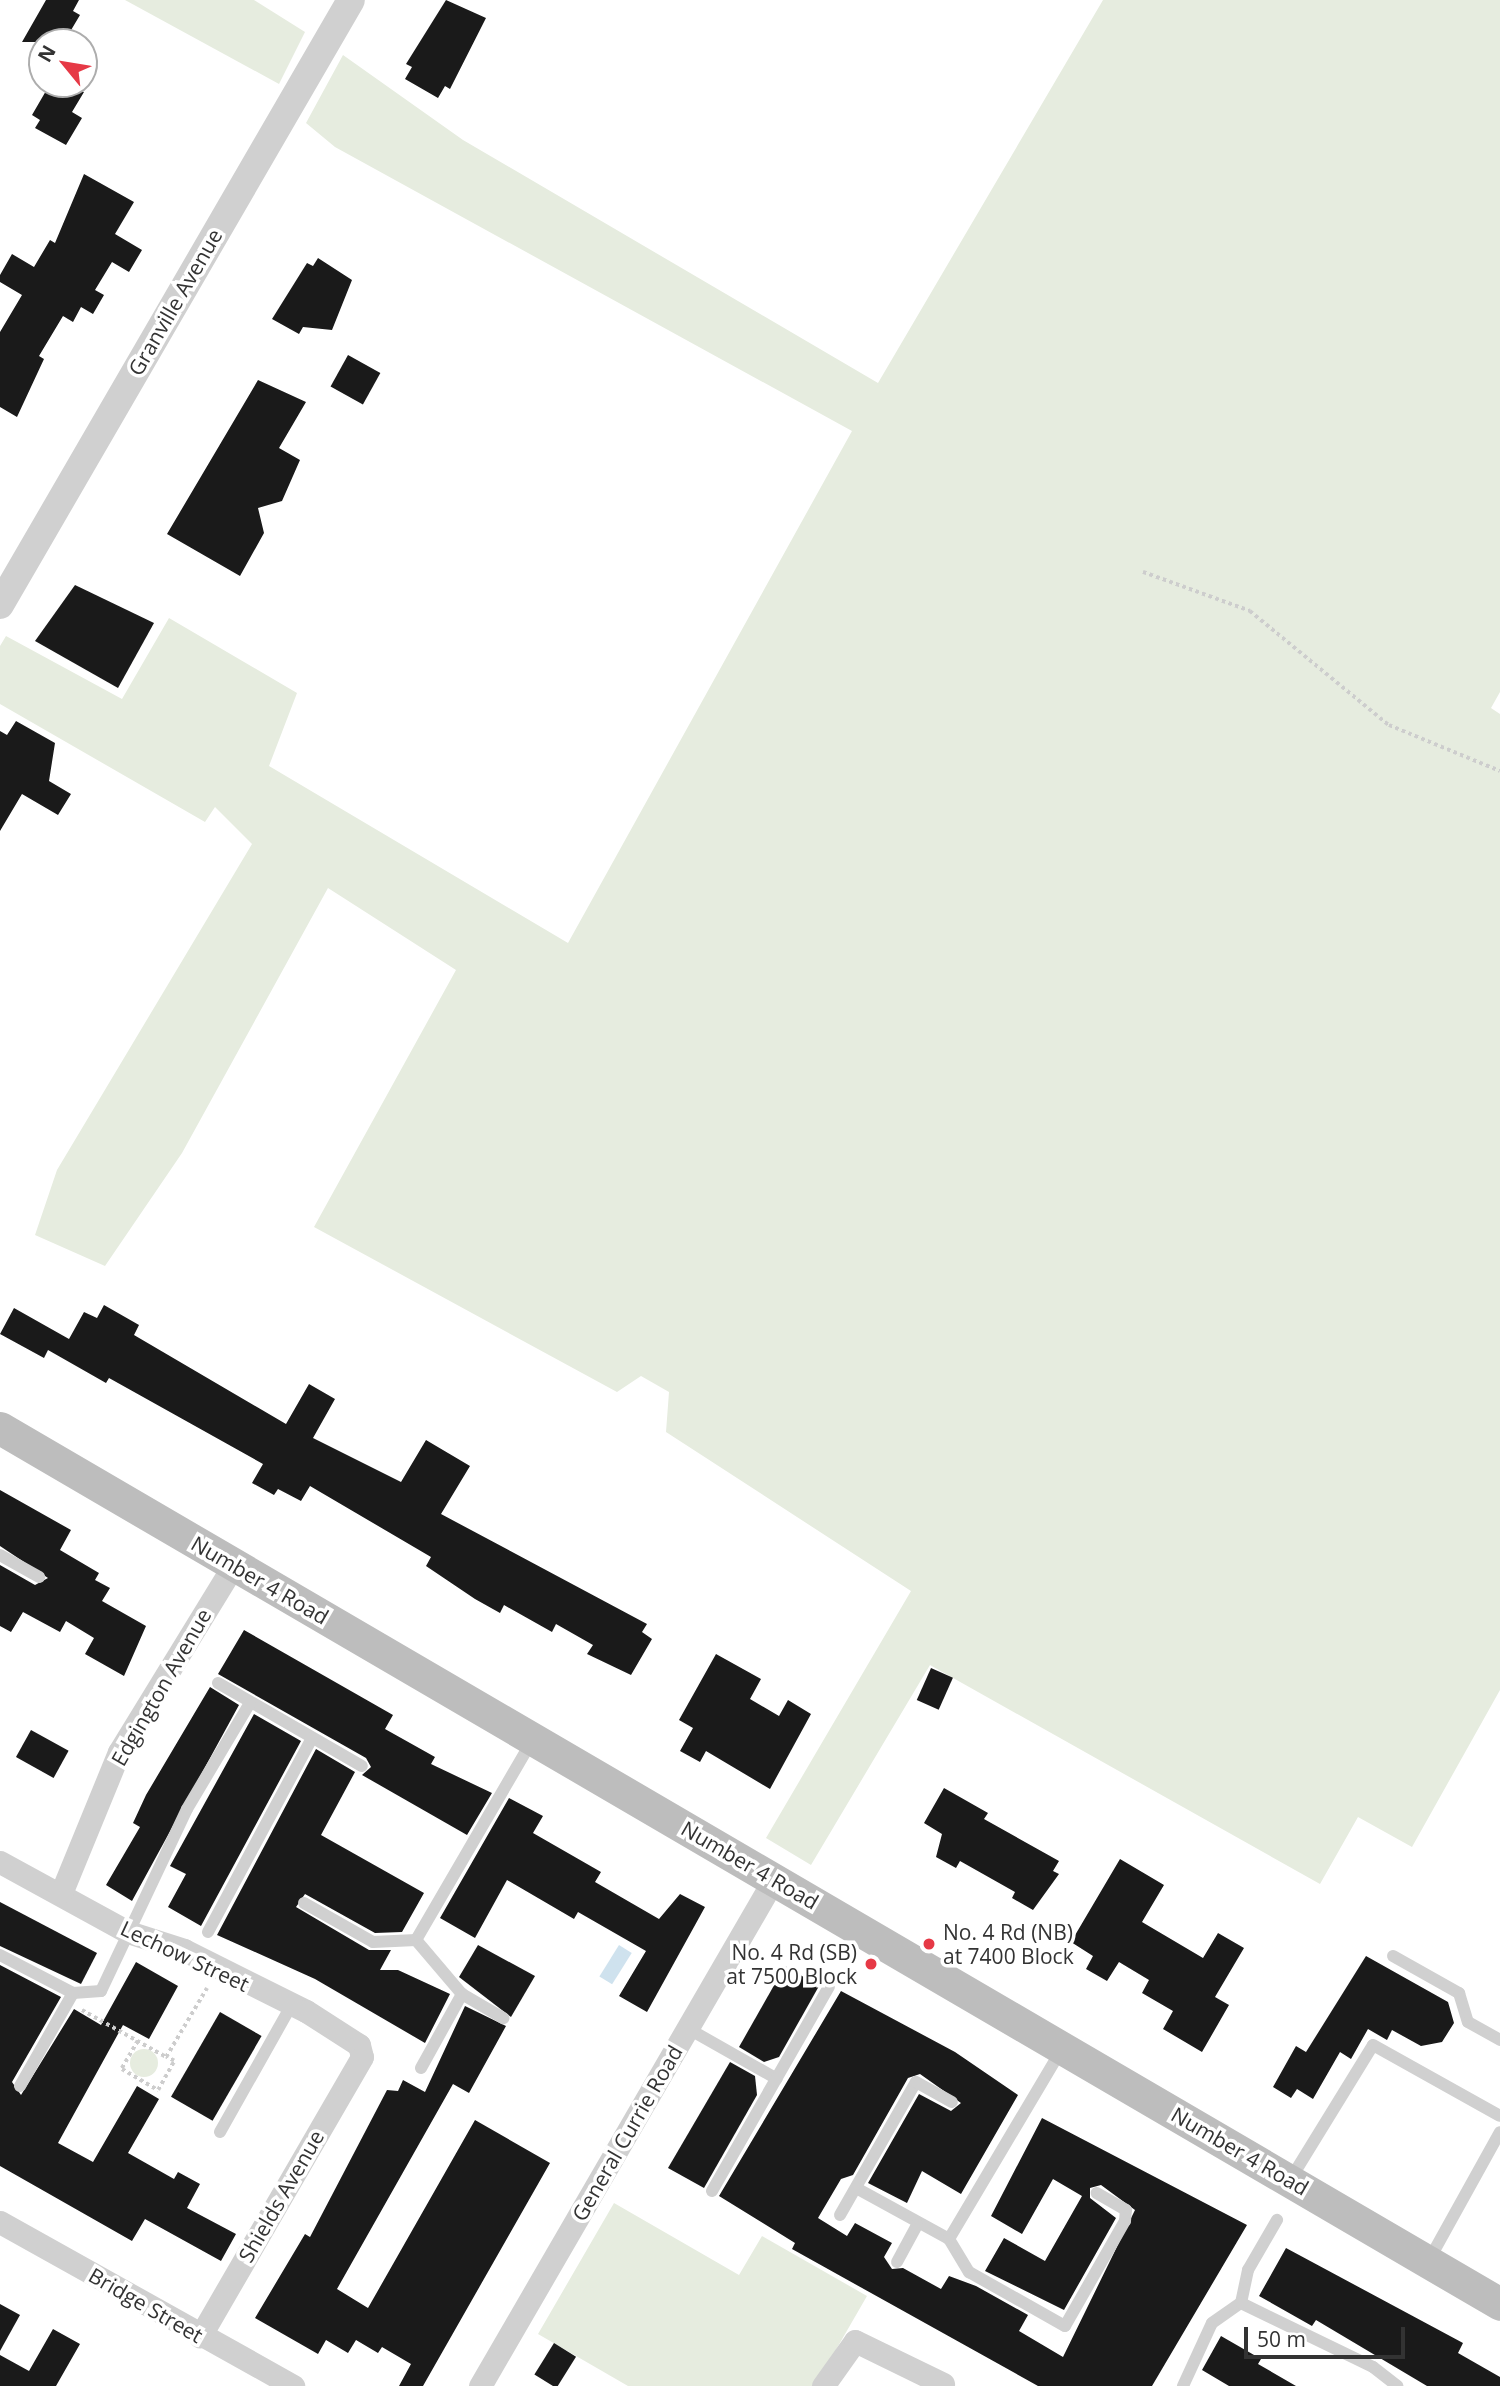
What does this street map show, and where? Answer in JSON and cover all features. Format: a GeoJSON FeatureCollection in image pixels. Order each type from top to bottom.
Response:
{"type":"FeatureCollection","features":[{"type":"Feature","properties":{"kind":"main road","name":"Number 4 Road"},"geometry":{"type":"LineString","coordinates":[[0,1428],[1500,2304]]}},
{"type":"Feature","properties":{"kind":"street","name":"Granville Avenue"},"geometry":{"type":"LineString","coordinates":[[0,605],[351,0]]}},
{"type":"Feature","properties":{"kind":"street","name":"Edgington Avenue"},"geometry":{"type":"LineString","coordinates":[[62,1891],[119,1752],[234,1564]]}},
{"type":"Feature","properties":{"kind":"street","name":"Lechow Street"},"geometry":{"type":"LineString","coordinates":[[0,1861],[62,1891],[128,1931],[184,1950],[345,2034],[359,2045],[362,2057]]}},
{"type":"Feature","properties":{"kind":"street","name":"General Currie Road"},"geometry":{"type":"LineString","coordinates":[[480,2386],[774,1879]]}},
{"type":"Feature","properties":{"kind":"street","name":"Shields Avenue"},"geometry":{"type":"LineString","coordinates":[[200,2336],[362,2057]]}},
{"type":"Feature","properties":{"kind":"street","name":"Bridge Street"},"geometry":{"type":"LineString","coordinates":[[0,2221],[292,2386]]}},
{"type":"Feature","properties":{"kind":"street"},"geometry":{"type":"LineString","coordinates":[[823,2386],[855,2341],[943,2384]]}},
{"type":"Feature","properties":{"kind":"lane"},"geometry":{"type":"LineString","coordinates":[[0,1555],[39,1577]]}},
{"type":"Feature","properties":{"kind":"lane"},"geometry":{"type":"LineString","coordinates":[[218,1683],[362,1766]]}},
{"type":"Feature","properties":{"kind":"lane"},"geometry":{"type":"LineString","coordinates":[[0,1955],[73,1993],[100,1991],[187,1809],[250,1703]]}},
{"type":"Feature","properties":{"kind":"lane"},"geometry":{"type":"LineString","coordinates":[[208,1932],[312,1738]]}},
{"type":"Feature","properties":{"kind":"lane"},"geometry":{"type":"LineString","coordinates":[[416,1940],[533,1739]]}},
{"type":"Feature","properties":{"kind":"lane"},"geometry":{"type":"LineString","coordinates":[[303,1903],[373,1942],[416,1940]]}},
{"type":"Feature","properties":{"kind":"lane"},"geometry":{"type":"LineString","coordinates":[[416,1940],[462,1994],[503,2018]]}},
{"type":"Feature","properties":{"kind":"lane"},"geometry":{"type":"LineString","coordinates":[[1393,1956],[1459,1993],[1468,2022],[1500,2040]]}},
{"type":"Feature","properties":{"kind":"lane"},"geometry":{"type":"LineString","coordinates":[[712,2191],[829,1987]]}},
{"type":"Feature","properties":{"kind":"lane"},"geometry":{"type":"LineString","coordinates":[[20,2087],[73,1993]]}},
{"type":"Feature","properties":{"kind":"lane"},"geometry":{"type":"LineString","coordinates":[[421,2068],[462,1994]]}},
{"type":"Feature","properties":{"kind":"lane"},"geometry":{"type":"LineString","coordinates":[[220,2132],[291,2006]]}},
{"type":"Feature","properties":{"kind":"lane"},"geometry":{"type":"LineString","coordinates":[[687,2028],[777,2079]]}},
{"type":"Feature","properties":{"kind":"lane"},"geometry":{"type":"LineString","coordinates":[[1290,2180],[1373,2045],[1500,2116]]}},
{"type":"Feature","properties":{"kind":"lane"},"geometry":{"type":"LineString","coordinates":[[949,2239],[1063,2047]]}},
{"type":"Feature","properties":{"kind":"lane"},"geometry":{"type":"LineString","coordinates":[[840,2215],[858,2189],[915,2082],[952,2102]]}},
{"type":"Feature","properties":{"kind":"lane"},"geometry":{"type":"LineString","coordinates":[[1428,2261],[1500,2132]]}},
{"type":"Feature","properties":{"kind":"lane"},"geometry":{"type":"LineString","coordinates":[[858,2189],[917,2225],[949,2239],[969,2272],[1065,2326],[1125,2221],[1126,2210],[1097,2193]]}},
{"type":"Feature","properties":{"kind":"lane"},"geometry":{"type":"LineString","coordinates":[[1182,2386],[1212,2323],[1241,2303],[1248,2270],[1277,2220]]}},
{"type":"Feature","properties":{"kind":"lane"},"geometry":{"type":"LineString","coordinates":[[897,2262],[917,2225]]}},
{"type":"Feature","properties":{"kind":"lane"},"geometry":{"type":"LineString","coordinates":[[1241,2303],[1373,2367],[1397,2386]]}},
{"type":"Feature","properties":{"kind":"path"},"geometry":{"type":"LineString","coordinates":[[1143,572],[1250,611],[1389,725],[1500,771]]}},
{"type":"Feature","properties":{"kind":"path"},"geometry":{"type":"LineString","coordinates":[[166,2057],[207,1988]]}},
{"type":"Feature","properties":{"kind":"path"},"geometry":{"type":"LineString","coordinates":[[73,1993],[78,2007],[174,2061],[158,2090],[122,2069],[138,2041]]}},
{"type":"Feature","properties":{"kind":"shaded area"},"geometry":{"type":"Polygon","coordinates":[[[125,0],[254,0],[305,32],[279,84],[125,0]]]}},
{"type":"Feature","properties":{"kind":"shaded area"},"geometry":{"type":"Polygon","coordinates":[[[1103,0],[1500,0],[1500,692],[1491,708],[1500,714],[1500,1690],[1412,1847],[1358,1817],[1320,1884],[930,1665],[811,1865],[766,1838],[911,1591],[666,1432],[669,1392],[641,1376],[617,1392],[314,1227],[456,970],[328,888],[182,1153],[105,1266],[35,1235],[57,1170],[252,844],[215,807],[205,822],[0,704],[0,646],[6,636],[122,699],[169,618],[297,693],[269,766],[568,943],[852,431],[335,147],[306,123],[343,55],[463,140],[878,383],[1103,0]]]}},
{"type":"Feature","properties":{"kind":"shaded area"},"geometry":{"type":"Polygon","coordinates":[[[144,2049],[154,2053],[158,2063],[154,2073],[144,2077],[134,2073],[130,2063],[134,2053],[144,2049]]]}},
{"type":"Feature","properties":{"kind":"shaded area"},"geometry":{"type":"Polygon","coordinates":[[[614,2203],[739,2275],[762,2236],[867,2296],[815,2386],[628,2386],[538,2334],[614,2203]]]}},
{"type":"Feature","properties":{"kind":"water"},"geometry":{"type":"Polygon","coordinates":[[[619,1945],[632,1953],[612,1984],[599,1976],[619,1945]]]}},
{"type":"Feature","properties":{"kind":"building"},"geometry":{"type":"Polygon","coordinates":[[[46,0],[79,0],[73,11],[80,15],[72,28],[30,28],[46,0]]]}},
{"type":"Feature","properties":{"kind":"building"},"geometry":{"type":"Polygon","coordinates":[[[446,0],[486,18],[450,89],[445,86],[438,98],[405,79],[412,67],[406,64],[446,0]]]}},
{"type":"Feature","properties":{"kind":"building"},"geometry":{"type":"Polygon","coordinates":[[[28,32],[28,42],[22,42],[28,32]]]}},
{"type":"Feature","properties":{"kind":"building"},"geometry":{"type":"Polygon","coordinates":[[[42,98],[80,98],[72,112],[82,118],[66,145],[35,128],[40,120],[32,115],[42,98]]]}},
{"type":"Feature","properties":{"kind":"building"},"geometry":{"type":"Polygon","coordinates":[[[84,174],[134,202],[115,234],[142,250],[129,272],[112,262],[95,290],[104,295],[93,314],[81,307],[73,322],[63,316],[39,356],[44,359],[17,417],[0,407],[0,332],[22,295],[0,282],[0,275],[12,254],[34,267],[50,240],[55,243],[84,174]]]}},
{"type":"Feature","properties":{"kind":"building"},"geometry":{"type":"Polygon","coordinates":[[[318,258],[352,280],[332,330],[303,327],[299,334],[272,319],[307,263],[313,266],[318,258]]]}},
{"type":"Feature","properties":{"kind":"building"},"geometry":{"type":"Polygon","coordinates":[[[348,355],[380,373],[363,404],[331,386],[348,355]]]}},
{"type":"Feature","properties":{"kind":"building"},"geometry":{"type":"Polygon","coordinates":[[[258,380],[306,402],[279,448],[300,460],[282,501],[258,508],[264,533],[240,576],[167,534],[258,380]]]}},
{"type":"Feature","properties":{"kind":"building"},"geometry":{"type":"Polygon","coordinates":[[[75,585],[154,623],[118,688],[35,641],[75,585]]]}},
{"type":"Feature","properties":{"kind":"building"},"geometry":{"type":"Polygon","coordinates":[[[16,721],[55,743],[49,781],[71,794],[58,815],[22,794],[0,831],[0,731],[7,735],[16,721]]]}},
{"type":"Feature","properties":{"kind":"building"},"geometry":{"type":"Polygon","coordinates":[[[104,1305],[139,1325],[134,1335],[286,1424],[309,1384],[335,1399],[313,1438],[401,1482],[426,1440],[470,1466],[441,1514],[647,1624],[642,1632],[652,1639],[631,1675],[587,1654],[593,1645],[556,1624],[552,1632],[504,1605],[500,1613],[475,1599],[426,1566],[431,1557],[310,1486],[301,1501],[278,1489],[274,1495],[252,1483],[263,1464],[109,1378],[106,1383],[48,1350],[44,1358],[0,1334],[14,1308],[69,1339],[84,1312],[97,1318],[104,1305]]]}},
{"type":"Feature","properties":{"kind":"building"},"geometry":{"type":"Polygon","coordinates":[[[0,1490],[71,1530],[60,1550],[99,1573],[95,1580],[110,1588],[102,1601],[146,1626],[124,1676],[85,1654],[94,1638],[66,1621],[60,1632],[23,1612],[11,1632],[0,1626],[0,1565],[35,1585],[48,1578],[0,1546],[0,1490]]]}},
{"type":"Feature","properties":{"kind":"building"},"geometry":{"type":"Polygon","coordinates":[[[244,1630],[393,1715],[385,1729],[435,1757],[431,1764],[492,1793],[467,1835],[362,1775],[371,1767],[366,1758],[218,1674],[244,1630]]]}},
{"type":"Feature","properties":{"kind":"building"},"geometry":{"type":"Polygon","coordinates":[[[716,1654],[761,1679],[750,1699],[779,1716],[788,1700],[811,1714],[770,1789],[706,1751],[700,1762],[680,1751],[693,1728],[679,1720],[716,1654]]]}},
{"type":"Feature","properties":{"kind":"building"},"geometry":{"type":"Polygon","coordinates":[[[931,1668],[953,1678],[939,1710],[917,1700],[931,1668]]]}},
{"type":"Feature","properties":{"kind":"building"},"geometry":{"type":"Polygon","coordinates":[[[210,1687],[239,1705],[132,1901],[106,1885],[140,1827],[133,1823],[146,1795],[210,1687]]]}},
{"type":"Feature","properties":{"kind":"building"},"geometry":{"type":"Polygon","coordinates":[[[254,1714],[301,1741],[201,1926],[168,1907],[186,1874],[170,1866],[254,1714]]]}},
{"type":"Feature","properties":{"kind":"building"},"geometry":{"type":"Polygon","coordinates":[[[31,1730],[69,1751],[54,1778],[16,1757],[31,1730]]]}},
{"type":"Feature","properties":{"kind":"building"},"geometry":{"type":"Polygon","coordinates":[[[316,1749],[355,1772],[321,1835],[424,1893],[402,1932],[375,1933],[305,1894],[296,1907],[369,1950],[391,1950],[380,1970],[398,1970],[450,1994],[425,2043],[315,1979],[217,1935],[316,1749]]]}},
{"type":"Feature","properties":{"kind":"building"},"geometry":{"type":"Polygon","coordinates":[[[944,1788],[988,1813],[984,1819],[1059,1861],[1053,1871],[1059,1874],[1033,1910],[1012,1898],[1015,1892],[960,1861],[956,1868],[936,1857],[942,1834],[924,1823],[944,1788]]]}},
{"type":"Feature","properties":{"kind":"building"},"geometry":{"type":"Polygon","coordinates":[[[509,1798],[543,1816],[533,1833],[601,1872],[595,1882],[659,1919],[680,1894],[705,1907],[647,2012],[619,1996],[646,1951],[578,1912],[574,1919],[507,1880],[475,1938],[440,1918],[509,1798]]]}},
{"type":"Feature","properties":{"kind":"building"},"geometry":{"type":"Polygon","coordinates":[[[1120,1859],[1164,1885],[1142,1922],[1203,1958],[1218,1933],[1244,1948],[1215,1997],[1229,2005],[1202,2052],[1163,2029],[1173,2011],[1142,1993],[1149,1980],[1119,1962],[1107,1981],[1086,1969],[1093,1956],[1071,1942],[1120,1859]]]}},
{"type":"Feature","properties":{"kind":"building"},"geometry":{"type":"Polygon","coordinates":[[[0,1902],[97,1953],[81,1984],[0,1946],[0,1902]]]}},
{"type":"Feature","properties":{"kind":"building"},"geometry":{"type":"Polygon","coordinates":[[[478,1945],[535,1976],[511,2017],[459,1977],[478,1945]]]}},
{"type":"Feature","properties":{"kind":"building"},"geometry":{"type":"Polygon","coordinates":[[[1366,1956],[1448,2002],[1454,2023],[1442,2042],[1421,2046],[1392,2030],[1387,2040],[1368,2029],[1351,2059],[1340,2052],[1313,2099],[1297,2089],[1291,2098],[1273,2087],[1296,2046],[1306,2052],[1366,1956]]]}},
{"type":"Feature","properties":{"kind":"building"},"geometry":{"type":"Polygon","coordinates":[[[136,1962],[178,1986],[149,2039],[123,2025],[58,2143],[93,2162],[137,2086],[159,2099],[128,2153],[174,2179],[178,2172],[200,2184],[187,2208],[236,2234],[221,2261],[145,2219],[132,2241],[0,2166],[0,1965],[61,1997],[12,2082],[21,2095],[74,2009],[101,2025],[136,1962]]]}},
{"type":"Feature","properties":{"kind":"building"},"geometry":{"type":"Polygon","coordinates":[[[785,1966],[819,1986],[779,2057],[764,2062],[739,2047],[785,1966]]]}},
{"type":"Feature","properties":{"kind":"building"},"geometry":{"type":"Polygon","coordinates":[[[841,1991],[955,2052],[1018,2095],[961,2194],[922,2171],[907,2203],[868,2183],[919,2094],[951,2111],[961,2103],[920,2074],[908,2078],[853,2175],[841,2179],[818,2218],[847,2236],[855,2223],[892,2243],[884,2257],[892,2269],[903,2268],[941,2289],[949,2276],[976,2286],[1028,2315],[1019,2331],[1063,2357],[1135,2210],[1101,2185],[1090,2188],[1090,2198],[1116,2218],[1064,2310],[985,2271],[1004,2238],[1045,2261],[1082,2196],[1053,2179],[1022,2234],[991,2216],[1042,2118],[1247,2225],[1152,2386],[1038,2386],[792,2249],[795,2243],[719,2196],[841,1991]]]}},
{"type":"Feature","properties":{"kind":"building"},"geometry":{"type":"Polygon","coordinates":[[[465,2006],[506,2026],[469,2093],[453,2084],[337,2289],[368,2308],[475,2120],[550,2163],[423,2386],[399,2386],[411,2364],[382,2347],[378,2353],[356,2340],[348,2353],[326,2340],[318,2354],[255,2318],[305,2234],[310,2237],[387,2090],[398,2091],[403,2080],[425,2092],[465,2006]]]}},
{"type":"Feature","properties":{"kind":"building"},"geometry":{"type":"Polygon","coordinates":[[[220,2012],[262,2036],[213,2121],[171,2097],[220,2012]]]}},
{"type":"Feature","properties":{"kind":"building"},"geometry":{"type":"Polygon","coordinates":[[[730,2062],[755,2076],[757,2095],[704,2188],[668,2168],[730,2062]]]}},
{"type":"Feature","properties":{"kind":"building"},"geometry":{"type":"Polygon","coordinates":[[[1286,2248],[1463,2343],[1458,2353],[1500,2377],[1500,2386],[1427,2386],[1316,2320],[1312,2326],[1259,2296],[1286,2248]]]}},
{"type":"Feature","properties":{"kind":"building"},"geometry":{"type":"Polygon","coordinates":[[[0,2304],[20,2315],[0,2351],[0,2304]]]}},
{"type":"Feature","properties":{"kind":"building"},"geometry":{"type":"Polygon","coordinates":[[[53,2329],[80,2344],[56,2386],[0,2386],[0,2355],[29,2371],[53,2329]]]}},
{"type":"Feature","properties":{"kind":"building"},"geometry":{"type":"Polygon","coordinates":[[[1221,2336],[1261,2359],[1258,2364],[1296,2386],[1229,2386],[1202,2370],[1221,2336]]]}},
{"type":"Feature","properties":{"kind":"building"},"geometry":{"type":"Polygon","coordinates":[[[554,2343],[576,2357],[558,2386],[553,2386],[534,2374],[554,2343]]]}},
{"type":"Feature","properties":{"kind":"place","name":"No. 4 Rd (NB) at 7400 Block"},"geometry":{"type":"Point","coordinates":[929,1944]}},
{"type":"Feature","properties":{"kind":"place","name":"No. 4 Rd (SB) at 7500 Block"},"geometry":{"type":"Point","coordinates":[871,1964]}}]}
